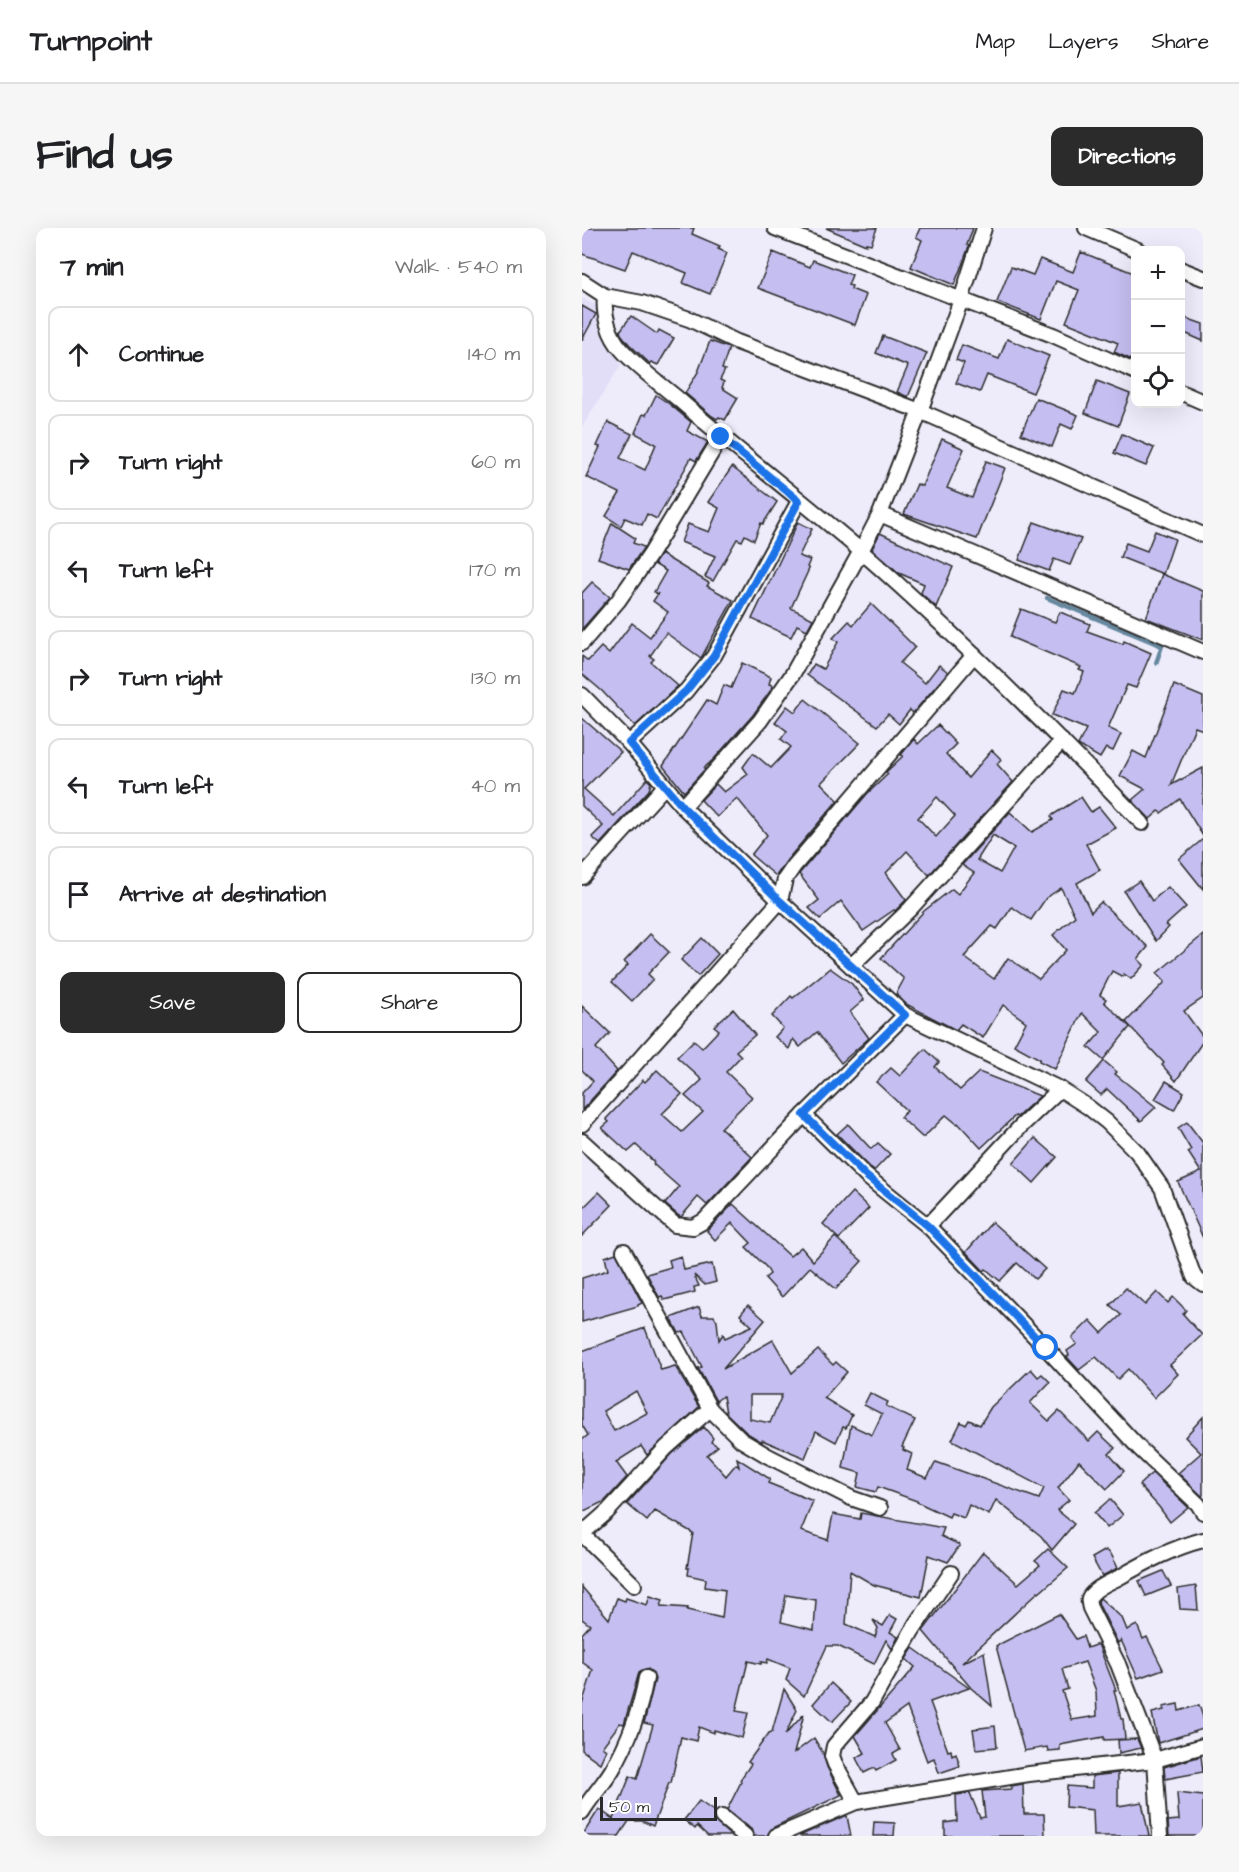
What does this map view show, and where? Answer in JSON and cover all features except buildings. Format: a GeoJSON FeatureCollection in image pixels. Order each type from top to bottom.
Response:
{"type":"FeatureCollection","features":[{"type":"Feature","properties":{"kind":"street"},"geometry":{"type":"LineString","coordinates":[[775,228],[1053,335],[1131,370]]}},
{"type":"Feature","properties":{"kind":"street"},"geometry":{"type":"LineString","coordinates":[[683,807],[760,721],[792,675],[861,551],[880,514],[920,411],[962,300],[984,228]]}},
{"type":"Feature","properties":{"kind":"street"},"geometry":{"type":"LineString","coordinates":[[1086,228],[1131,247]]}},
{"type":"Feature","properties":{"kind":"street"},"geometry":{"type":"LineString","coordinates":[[1185,271],[1203,278]]}},
{"type":"Feature","properties":{"kind":"street"},"geometry":{"type":"LineString","coordinates":[[582,281],[605,296],[642,303],[689,319],[737,342],[920,411],[1203,535]]}},
{"type":"Feature","properties":{"kind":"street"},"geometry":{"type":"LineString","coordinates":[[605,296],[608,325],[621,350],[721,437],[861,551],[974,655],[1142,823]]}},
{"type":"Feature","properties":{"kind":"street"},"geometry":{"type":"LineString","coordinates":[[1185,394],[1203,402]]}},
{"type":"Feature","properties":{"kind":"street"},"geometry":{"type":"LineString","coordinates":[[582,644],[618,601],[650,555],[721,437]]}},
{"type":"Feature","properties":{"kind":"street"},"geometry":{"type":"LineString","coordinates":[[629,743],[686,691],[714,656],[799,501]]}},
{"type":"Feature","properties":{"kind":"street"},"geometry":{"type":"LineString","coordinates":[[880,514],[1203,652]]}},
{"type":"Feature","properties":{"kind":"street"},"geometry":{"type":"LineString","coordinates":[[582,1124],[780,901],[785,879],[794,866],[974,655]]}},
{"type":"Feature","properties":{"kind":"street"},"geometry":{"type":"LineString","coordinates":[[582,694],[629,743],[683,807],[780,901],[905,1015],[1060,1089],[1107,1122],[1137,1152],[1162,1188],[1194,1277],[1203,1284]]}},
{"type":"Feature","properties":{"kind":"street"},"geometry":{"type":"LineString","coordinates":[[851,966],[918,901],[1062,741]]}},
{"type":"Feature","properties":{"kind":"street"},"geometry":{"type":"LineString","coordinates":[[582,877],[665,786]]}},
{"type":"Feature","properties":{"kind":"street"},"geometry":{"type":"LineString","coordinates":[[582,1141],[675,1225],[693,1227],[704,1221],[804,1115],[905,1015]]}},
{"type":"Feature","properties":{"kind":"street"},"geometry":{"type":"LineString","coordinates":[[928,1226],[1021,1126],[1060,1089]]}},
{"type":"Feature","properties":{"kind":"street"},"geometry":{"type":"LineString","coordinates":[[804,1115],[866,1176],[928,1226],[1140,1449],[1198,1504],[1203,1512]]}},
{"type":"Feature","properties":{"kind":"street"},"geometry":{"type":"LineString","coordinates":[[624,1251],[710,1409],[741,1440],[768,1456],[851,1498],[880,1508]]}},
{"type":"Feature","properties":{"kind":"street"},"geometry":{"type":"LineString","coordinates":[[634,1585],[582,1534],[608,1511],[666,1448],[710,1409]]}},
{"type":"Feature","properties":{"kind":"street"},"geometry":{"type":"LineString","coordinates":[[1160,1836],[1155,1760],[1118,1664],[1090,1608],[1088,1599],[1091,1593],[1153,1558],[1181,1546],[1203,1540]]}},
{"type":"Feature","properties":{"kind":"street"},"geometry":{"type":"LineString","coordinates":[[856,1802],[835,1764],[832,1756],[834,1746],[872,1702],[912,1631],[951,1573]]}},
{"type":"Feature","properties":{"kind":"street"},"geometry":{"type":"LineString","coordinates":[[582,1812],[611,1772],[630,1735],[642,1701],[646,1678]]}},
{"type":"Feature","properties":{"kind":"street"},"geometry":{"type":"LineString","coordinates":[[776,1836],[856,1802],[1029,1774],[1155,1760],[1203,1746]]}},
{"type":"Feature","properties":{"kind":"street"},"geometry":{"type":"LineString","coordinates":[[722,1817],[745,1836]]}},
{"type":"Feature","properties":{"kind":"shaded area"},"geometry":{"type":"Polygon","coordinates":[[[582,298],[597,306],[621,365],[582,427],[582,298]]]}},
{"type":"Feature","properties":{"kind":"waterway"},"geometry":{"type":"LineString","coordinates":[[1047,598],[1162,646],[1156,663]]}},
{"type":"Feature","properties":{"kind":"route"},"geometry":{"type":"LineString","coordinates":[[721,437],[799,501],[714,656],[686,691],[629,743],[683,807],[780,901],[905,1015],[804,1115],[866,1176],[928,1226],[1046,1348]]}}]}
